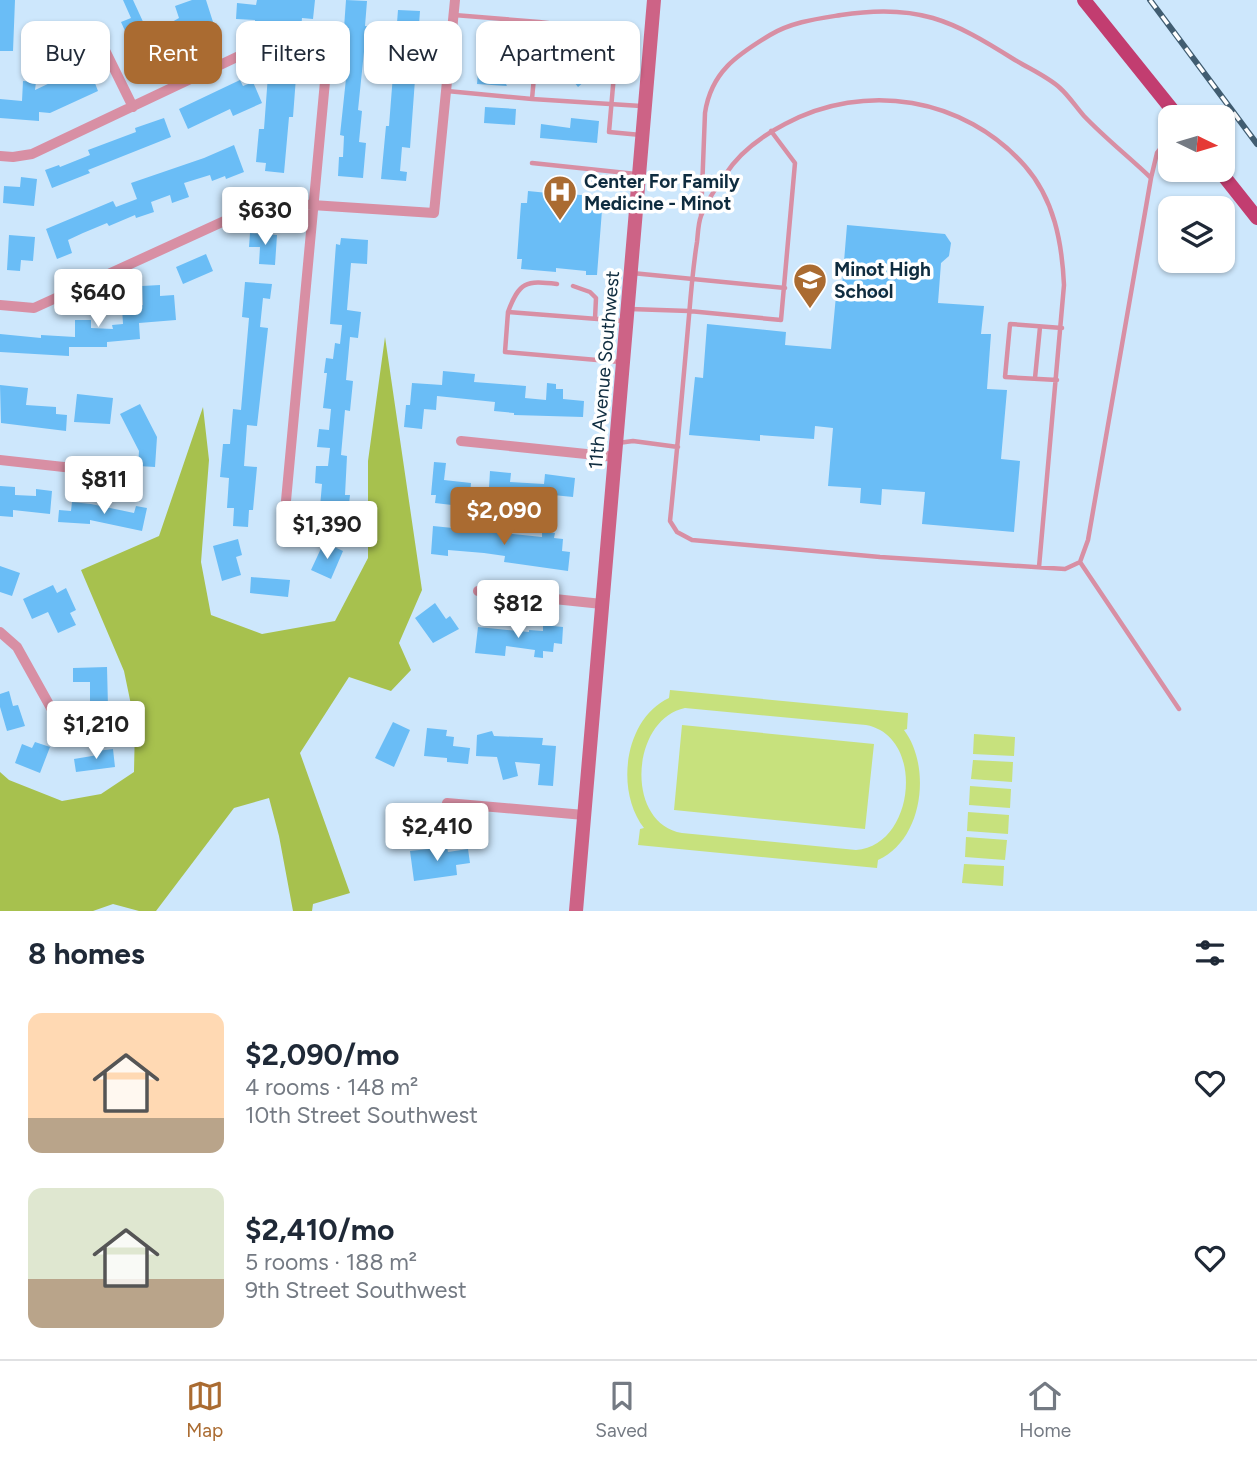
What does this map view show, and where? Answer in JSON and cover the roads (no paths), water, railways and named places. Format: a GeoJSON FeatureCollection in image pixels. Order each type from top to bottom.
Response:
{"type":"FeatureCollection","features":[{"type":"Feature","properties":{"kind":"main road"},"geometry":{"type":"LineString","coordinates":[[1084,0],[1168,105]]}},
{"type":"Feature","properties":{"kind":"main road"},"geometry":{"type":"LineString","coordinates":[[1228,182],[1257,218]]}},
{"type":"Feature","properties":{"kind":"street"},"geometry":{"type":"LineString","coordinates":[[0,305],[34,308],[266,202],[434,213],[455,0]]}},
{"type":"Feature","properties":{"kind":"street","name":"11th Avenue Southwest"},"geometry":{"type":"LineString","coordinates":[[576,911],[654,0]]}},
{"type":"Feature","properties":{"kind":"street"},"geometry":{"type":"LineString","coordinates":[[0,156],[32,154],[239,56],[253,54],[327,60],[283,533]]}},
{"type":"Feature","properties":{"kind":"street"},"geometry":{"type":"LineString","coordinates":[[110,60],[133,107]]}},
{"type":"Feature","properties":{"kind":"street"},"geometry":{"type":"LineString","coordinates":[[461,441],[616,450]]}},
{"type":"Feature","properties":{"kind":"street"},"geometry":{"type":"LineString","coordinates":[[0,460],[100,471]]}},
{"type":"Feature","properties":{"kind":"street"},"geometry":{"type":"LineString","coordinates":[[478,591],[602,604]]}},
{"type":"Feature","properties":{"kind":"street"},"geometry":{"type":"LineString","coordinates":[[0,632],[17,647],[56,717]]}},
{"type":"Feature","properties":{"kind":"street"},"geometry":{"type":"LineString","coordinates":[[447,803],[584,815]]}},
{"type":"Feature","properties":{"kind":"lane"},"geometry":{"type":"LineString","coordinates":[[1151,178],[1085,116],[1059,87],[974,34],[940,20],[908,11],[868,11],[784,27],[738,55],[716,79],[705,113],[701,217],[692,278],[670,521],[677,532],[692,540],[880,557],[1065,569],[1080,562],[1088,540],[1095,505],[1151,178],[1158,152]]}},
{"type":"Feature","properties":{"kind":"lane"},"geometry":{"type":"LineString","coordinates":[[453,15],[527,21]]}},
{"type":"Feature","properties":{"kind":"lane"},"geometry":{"type":"LineString","coordinates":[[532,99],[533,84]]}},
{"type":"Feature","properties":{"kind":"lane"},"geometry":{"type":"LineString","coordinates":[[613,84],[609,132],[643,135]]}},
{"type":"Feature","properties":{"kind":"lane"},"geometry":{"type":"LineString","coordinates":[[446,90],[645,106]]}},
{"type":"Feature","properties":{"kind":"lane"},"geometry":{"type":"LineString","coordinates":[[701,217],[725,173],[747,150],[771,131],[807,112],[843,102],[886,99],[921,103],[958,116],[998,139],[1027,168],[1056,224],[1062,250],[1064,285],[1039,567]]}},
{"type":"Feature","properties":{"kind":"lane"},"geometry":{"type":"LineString","coordinates":[[508,312],[594,319],[689,311],[781,320],[795,163],[771,131]]}},
{"type":"Feature","properties":{"kind":"lane"},"geometry":{"type":"LineString","coordinates":[[532,163],[641,174]]}},
{"type":"Feature","properties":{"kind":"lane"},"geometry":{"type":"LineString","coordinates":[[632,273],[785,288]]}},
{"type":"Feature","properties":{"kind":"lane"},"geometry":{"type":"LineString","coordinates":[[557,284],[541,282],[521,286],[514,295],[508,312],[505,352],[624,362]]}},
{"type":"Feature","properties":{"kind":"lane"},"geometry":{"type":"LineString","coordinates":[[573,286],[590,292],[596,298],[594,319]]}},
{"type":"Feature","properties":{"kind":"lane"},"geometry":{"type":"LineString","coordinates":[[1057,380],[1005,377],[1007,350],[1010,324],[1062,328]]}},
{"type":"Feature","properties":{"kind":"lane"},"geometry":{"type":"LineString","coordinates":[[1035,379],[1040,327]]}},
{"type":"Feature","properties":{"kind":"lane"},"geometry":{"type":"LineString","coordinates":[[616,450],[633,441],[678,447]]}},
{"type":"Feature","properties":{"kind":"lane"},"geometry":{"type":"LineString","coordinates":[[1080,562],[1179,709]]}},
{"type":"Feature","properties":{"kind":"railway"},"geometry":{"type":"LineString","coordinates":[[1150,0],[1257,144]]}},
{"type":"Feature","properties":{"kind":"place","name":"Center For Family Medicine - Minot"},"geometry":{"type":"Point","coordinates":[560,222]}},
{"type":"Feature","properties":{"kind":"place","name":"Minot High School"},"geometry":{"type":"Point","coordinates":[810,310]}}]}
